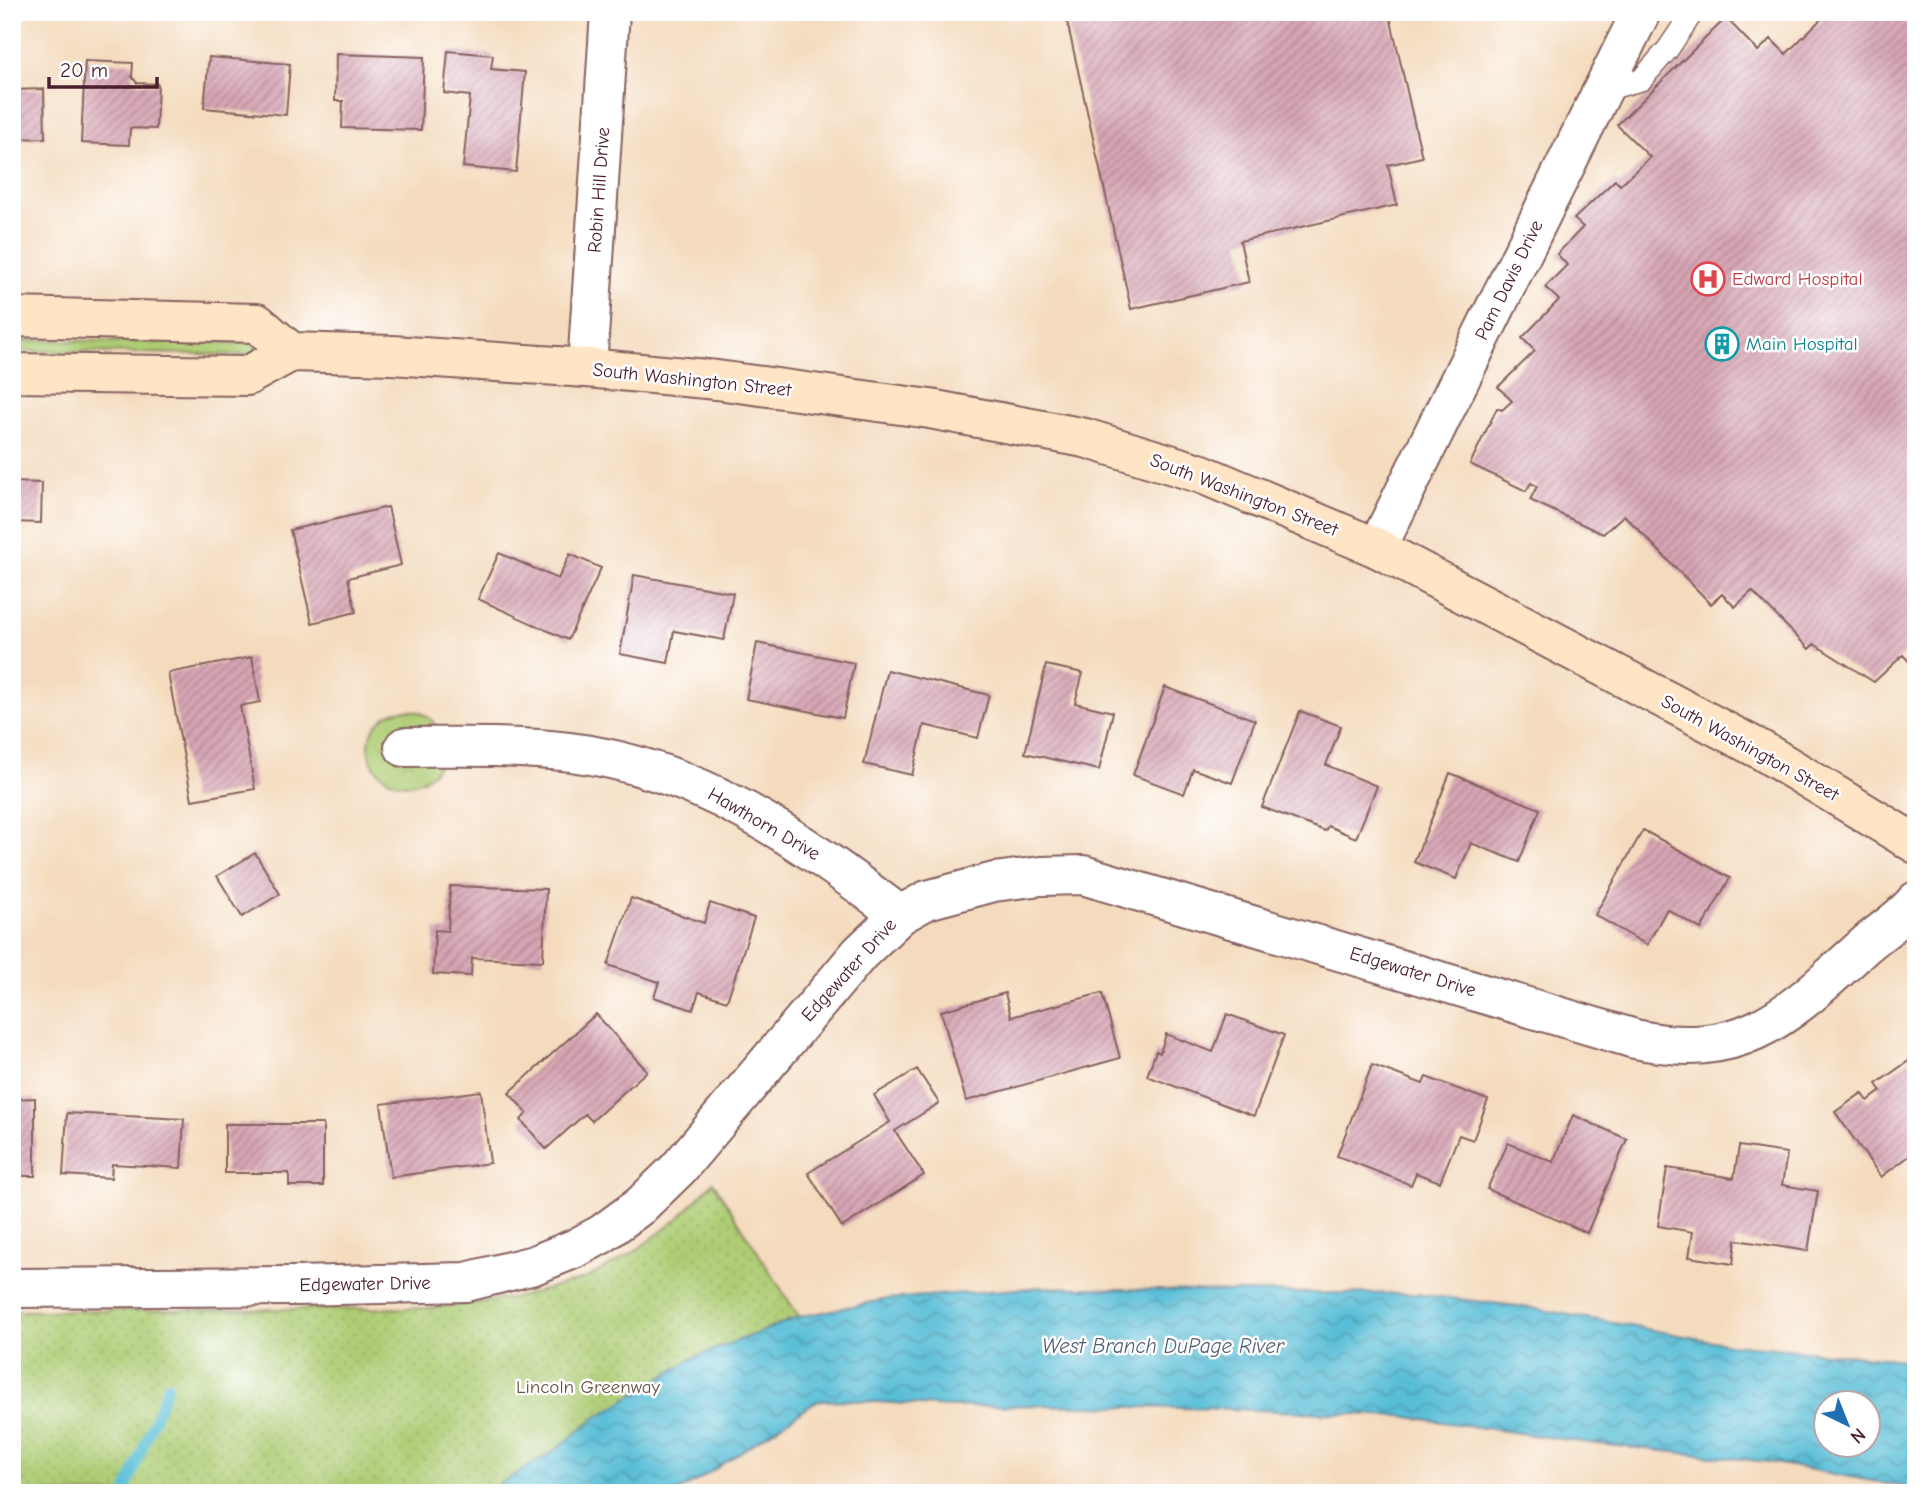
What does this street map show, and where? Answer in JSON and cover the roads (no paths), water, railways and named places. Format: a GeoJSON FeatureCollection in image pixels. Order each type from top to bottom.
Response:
{"type":"FeatureCollection","features":[{"type":"Feature","properties":{"kind":"main road"},"geometry":{"type":"LineString","coordinates":[[12,317],[257,323],[291,352],[247,376],[12,373]]}},
{"type":"Feature","properties":{"kind":"main road","name":"South Washington Street"},"geometry":{"type":"LineString","coordinates":[[291,352],[392,355],[717,380],[917,408],[1085,438],[1202,474],[1377,548],[1762,750],[1916,845]]}},
{"type":"Feature","properties":{"kind":"street","name":"Robin Hill Drive"},"geometry":{"type":"LineString","coordinates":[[587,368],[610,12]]}},
{"type":"Feature","properties":{"kind":"street","name":"Pam Davis Drive"},"geometry":{"type":"LineString","coordinates":[[1377,548],[1641,12]]}},
{"type":"Feature","properties":{"kind":"street","name":"Hawthorn Drive"},"geometry":{"type":"LineString","coordinates":[[404,747],[531,748],[572,752],[641,766],[694,784],[751,812],[827,860],[900,915]]}},
{"type":"Feature","properties":{"kind":"street","name":"Edgewater Drive"},"geometry":{"type":"LineString","coordinates":[[12,1288],[466,1282],[534,1265],[576,1248],[602,1234],[640,1206],[678,1169],[860,953],[900,915],[927,900],[994,882],[1041,876],[1083,875],[1635,1039],[1684,1046],[1715,1044],[1743,1036],[1778,1019],[1810,995],[1916,901]]}},
{"type":"Feature","properties":{"kind":"lane"},"geometry":{"type":"LineString","coordinates":[[1601,92],[1641,80],[1693,12]]}},
{"type":"Feature","properties":{"kind":"water","name":"West Branch DuPage River"},"geometry":{"type":"Polygon","coordinates":[[[1043,1287],[1416,1294],[1526,1307],[1729,1344],[1916,1361],[1916,1489],[1769,1462],[1589,1443],[1401,1416],[1038,1405],[951,1407],[848,1400],[817,1401],[675,1493],[485,1493],[554,1451],[592,1420],[693,1358],[799,1317],[887,1299],[1043,1287]]]}},
{"type":"Feature","properties":{"kind":"waterway"},"geometry":{"type":"LineString","coordinates":[[125,1493],[168,1385]]}},
{"type":"Feature","properties":{"kind":"place","name":"Edward Hospital"},"geometry":{"type":"Point","coordinates":[1708,279]}},
{"type":"Feature","properties":{"kind":"place","name":"Main Hospital"},"geometry":{"type":"Point","coordinates":[1722,344]}},
{"type":"Feature","properties":{"kind":"park label","name":"Lincoln Greenway"},"geometry":{"type":"Point","coordinates":[588,1387]}}]}
